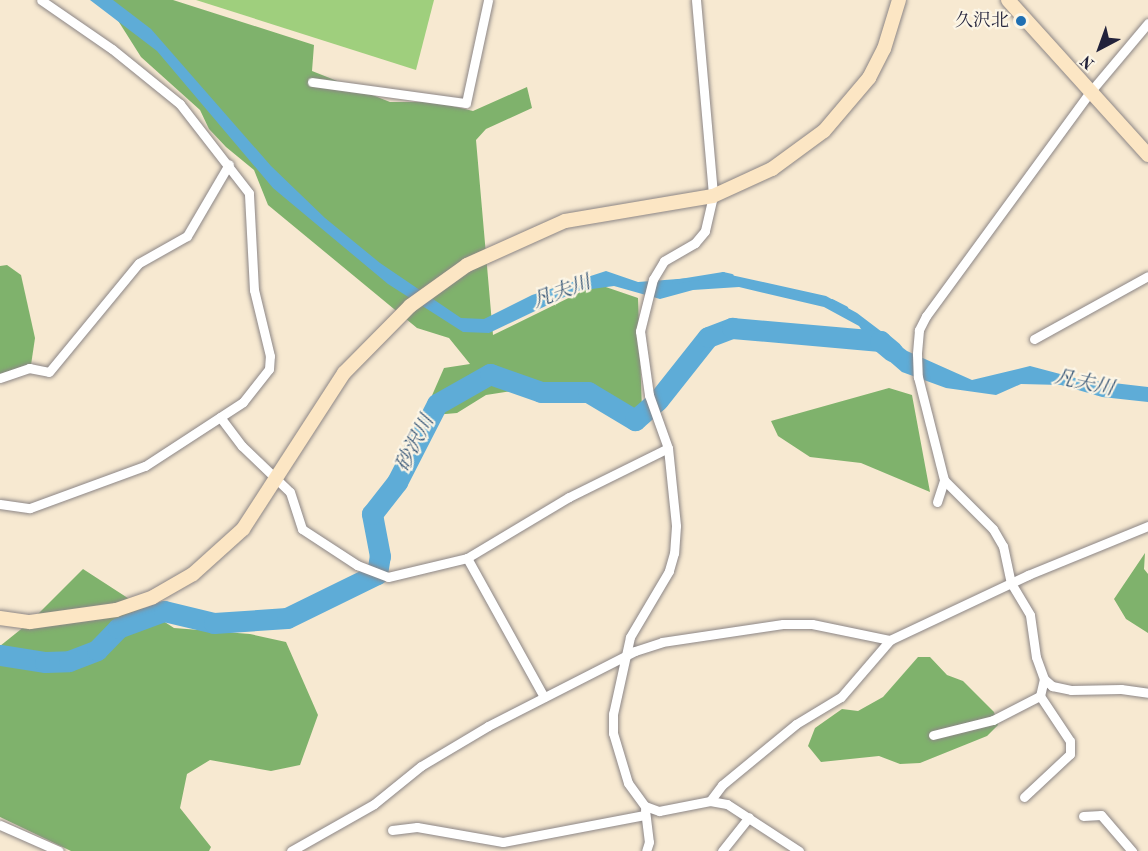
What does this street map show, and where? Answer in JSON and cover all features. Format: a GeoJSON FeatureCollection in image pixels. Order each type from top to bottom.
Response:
{"type":"FeatureCollection","features":[{"type":"Feature","properties":{"kind":"street"},"geometry":{"type":"LineString","coordinates":[[0,504],[30,507],[120,477],[220,417],[253,393],[268,369],[270,356],[254,290],[249,193],[230,164],[180,104],[111,49],[41,0]]}},
{"type":"Feature","properties":{"kind":"street"},"geometry":{"type":"LineString","coordinates":[[312,82],[466,103],[488,0]]}},
{"type":"Feature","properties":{"kind":"street"},"geometry":{"type":"LineString","coordinates":[[646,851],[649,842],[645,811],[628,783],[614,733],[613,714],[630,637],[669,571],[674,553],[676,526],[668,448],[642,366],[640,332],[653,279],[664,261],[694,243],[705,231],[713,196],[696,0]]}},
{"type":"Feature","properties":{"kind":"street"},"geometry":{"type":"LineString","coordinates":[[0,618],[30,622],[78,618],[153,597],[222,550],[243,529],[352,364],[410,306],[467,266],[565,221],[713,196],[772,169],[824,131],[868,78],[884,49],[899,0]]}},
{"type":"Feature","properties":{"kind":"street"},"geometry":{"type":"LineString","coordinates":[[1008,0],[1090,92],[1146,150]]}},
{"type":"Feature","properties":{"kind":"street"},"geometry":{"type":"LineString","coordinates":[[1148,23],[1090,92],[926,316],[919,330],[917,354],[918,377],[944,480],[993,529],[1009,562],[1011,583],[1030,615],[1036,657],[1044,679],[1052,686],[1071,690],[1121,689],[1148,693]]}},
{"type":"Feature","properties":{"kind":"street"},"geometry":{"type":"LineString","coordinates":[[0,378],[29,368],[49,372],[139,263],[188,236],[230,164]]}},
{"type":"Feature","properties":{"kind":"street"},"geometry":{"type":"LineString","coordinates":[[1034,339],[1148,276]]}},
{"type":"Feature","properties":{"kind":"street"},"geometry":{"type":"LineString","coordinates":[[220,417],[242,446],[279,477],[290,492],[302,529],[367,570],[388,577],[467,558],[569,497],[668,448]]}},
{"type":"Feature","properties":{"kind":"street"},"geometry":{"type":"LineString","coordinates":[[937,502],[944,480]]}},
{"type":"Feature","properties":{"kind":"street"},"geometry":{"type":"LineString","coordinates":[[710,801],[723,784],[796,724],[841,698],[890,640],[1011,583],[1148,526]]}},
{"type":"Feature","properties":{"kind":"street"},"geometry":{"type":"LineString","coordinates":[[467,558],[544,697]]}},
{"type":"Feature","properties":{"kind":"street"},"geometry":{"type":"LineString","coordinates":[[291,851],[374,804],[421,766],[544,697],[626,656],[662,642],[783,624],[812,624],[890,640]]}},
{"type":"Feature","properties":{"kind":"street"},"geometry":{"type":"LineString","coordinates":[[1024,797],[1070,754],[1070,741],[1040,696],[1044,679]]}},
{"type":"Feature","properties":{"kind":"street"},"geometry":{"type":"LineString","coordinates":[[933,735],[993,720],[1040,696]]}},
{"type":"Feature","properties":{"kind":"street"},"geometry":{"type":"LineString","coordinates":[[392,830],[417,827],[503,842],[645,811],[659,812],[710,801],[727,804],[799,851]]}},
{"type":"Feature","properties":{"kind":"street"},"geometry":{"type":"LineString","coordinates":[[1083,816],[1101,814],[1132,851]]}},
{"type":"Feature","properties":{"kind":"street"},"geometry":{"type":"LineString","coordinates":[[722,851],[749,817]]}},
{"type":"Feature","properties":{"kind":"street"},"geometry":{"type":"LineString","coordinates":[[0,825],[60,851]]}},
{"type":"Feature","properties":{"kind":"green space"},"geometry":{"type":"Polygon","coordinates":[[[105,0],[173,0],[314,45],[312,71],[390,102],[436,102],[473,111],[527,87],[532,108],[486,129],[476,140],[493,335],[597,284],[638,298],[642,409],[623,418],[603,394],[532,388],[486,395],[457,413],[423,416],[444,368],[470,364],[449,338],[417,328],[268,205],[254,170],[226,147],[209,129],[200,110],[141,57],[105,0]]]}},
{"type":"Feature","properties":{"kind":"green space"},"geometry":{"type":"Polygon","coordinates":[[[196,0],[434,0],[416,70],[196,0]]]}},
{"type":"Feature","properties":{"kind":"green space"},"geometry":{"type":"Polygon","coordinates":[[[7,265],[21,275],[35,338],[31,365],[12,379],[0,378],[0,266],[7,265]]]}},
{"type":"Feature","properties":{"kind":"green space"},"geometry":{"type":"Polygon","coordinates":[[[889,388],[912,395],[930,492],[861,463],[810,457],[778,436],[771,421],[889,388]]]}},
{"type":"Feature","properties":{"kind":"green space"},"geometry":{"type":"Polygon","coordinates":[[[1145,553],[1144,569],[1148,574],[1148,633],[1126,619],[1114,599],[1145,553]]]}},
{"type":"Feature","properties":{"kind":"green space"},"geometry":{"type":"Polygon","coordinates":[[[83,569],[174,628],[250,634],[286,642],[318,715],[300,765],[271,771],[210,760],[187,774],[180,808],[211,847],[209,851],[71,851],[0,817],[0,646],[30,622],[83,569]]]}},
{"type":"Feature","properties":{"kind":"green space"},"geometry":{"type":"Polygon","coordinates":[[[918,657],[930,657],[947,675],[963,681],[994,712],[998,725],[987,736],[920,763],[900,764],[879,756],[821,762],[808,746],[815,728],[842,709],[858,711],[883,697],[918,657]]]}},
{"type":"Feature","properties":{"kind":"water"},"geometry":{"type":"Polygon","coordinates":[[[90,0],[113,0],[151,29],[271,166],[325,218],[380,263],[461,318],[484,319],[532,295],[606,271],[638,282],[731,275],[826,296],[857,313],[907,351],[972,380],[1030,366],[1079,379],[1148,387],[1148,402],[1102,397],[1061,385],[1021,384],[996,395],[946,388],[902,372],[873,347],[859,326],[824,307],[739,287],[693,290],[660,299],[614,286],[577,291],[489,333],[463,332],[388,284],[273,188],[157,51],[90,0]]]}},
{"type":"Feature","properties":{"kind":"waterway","name":"凡夫川"},"geometry":{"type":"LineString","coordinates":[[674,282],[723,274],[732,276]]}},
{"type":"Feature","properties":{"kind":"waterway","name":"凡夫川"},"geometry":{"type":"LineString","coordinates":[[832,301],[846,308]]}},
{"type":"Feature","properties":{"kind":"waterway","name":"砂沢川"},"geometry":{"type":"LineString","coordinates":[[0,655],[45,662],[69,661],[97,650],[118,628],[164,611],[214,623],[287,618],[377,574],[380,556],[372,514],[397,482],[437,404],[490,374],[541,392],[588,392],[635,420],[658,400],[708,337],[732,328],[880,341],[892,351]]}},
{"type":"Feature","properties":{"kind":"place","name":"久沢北"},"geometry":{"type":"Point","coordinates":[1021,21]}}]}
